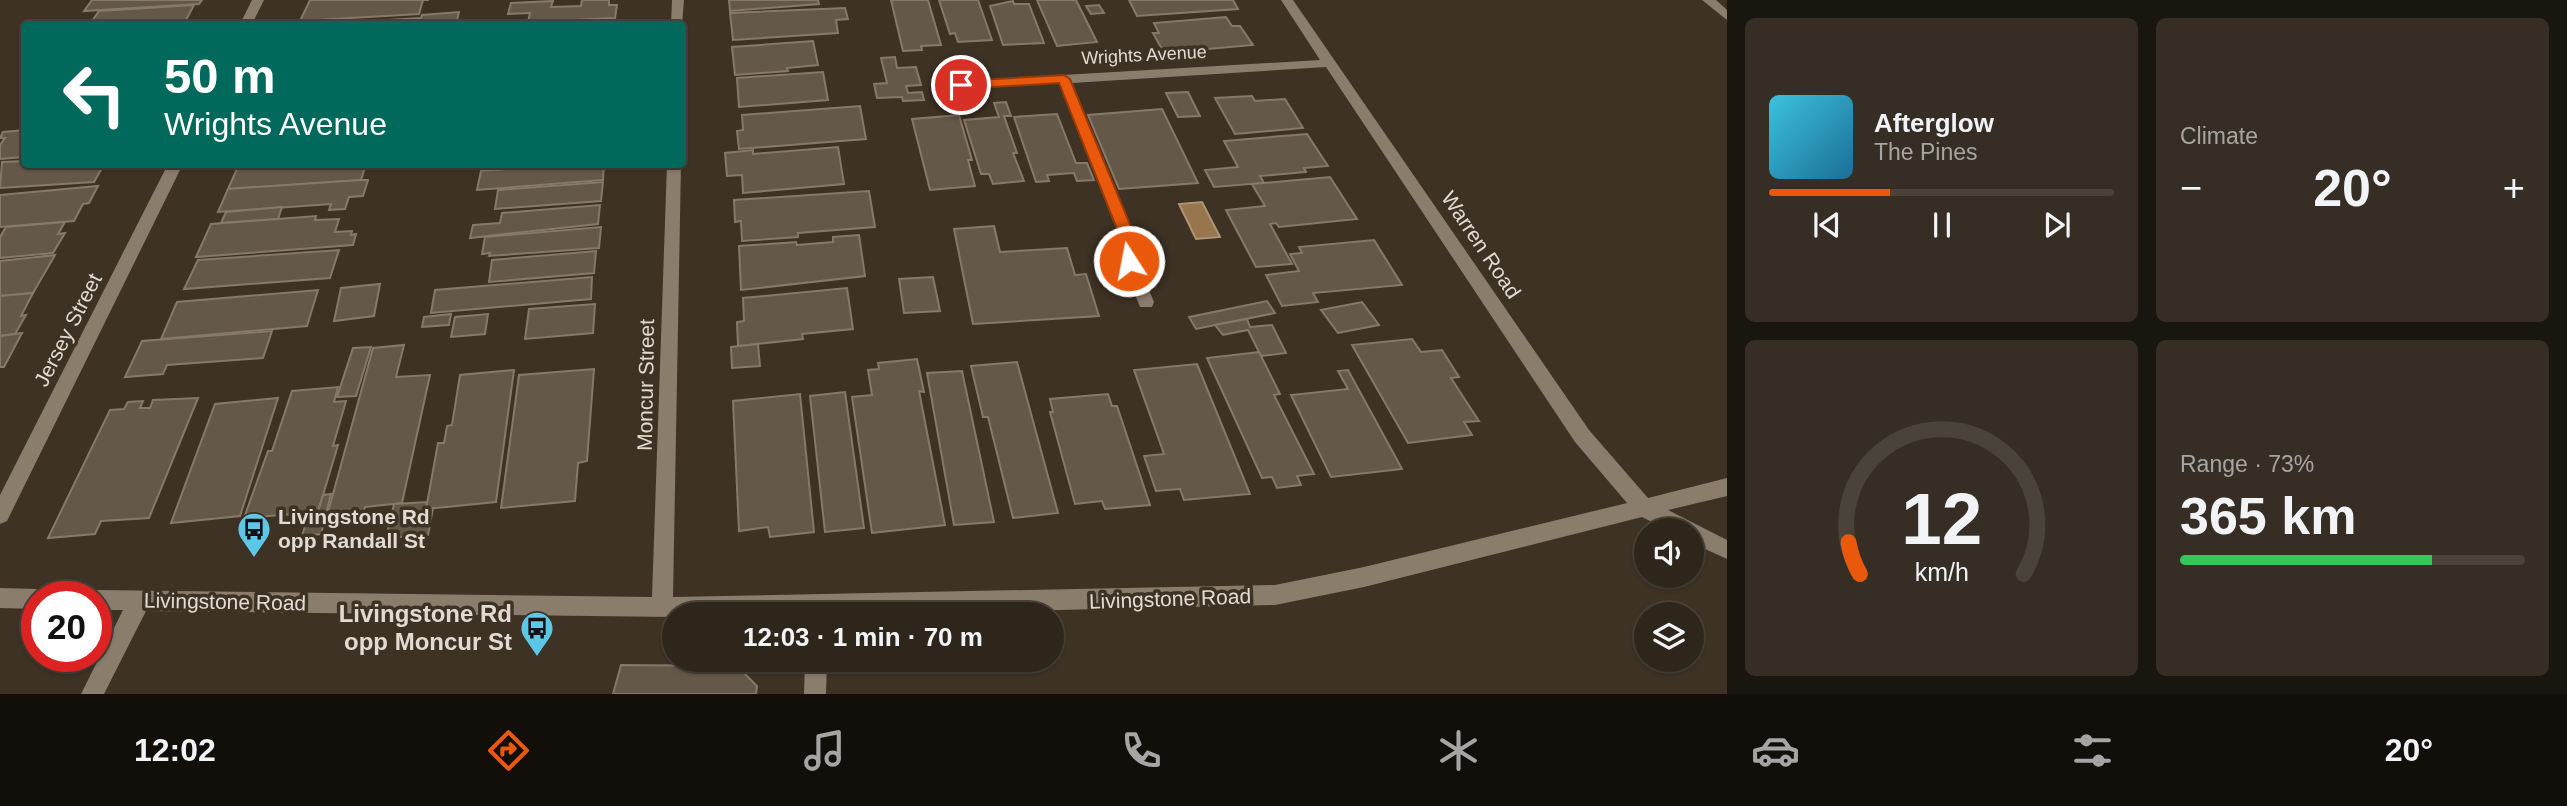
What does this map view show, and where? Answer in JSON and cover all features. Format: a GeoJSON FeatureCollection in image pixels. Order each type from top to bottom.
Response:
{"type":"FeatureCollection","features":[{"type":"Feature","properties":{"kind":"street"},"geometry":{"type":"LineString","coordinates":[[247,21],[257,0]]}},
{"type":"Feature","properties":{"kind":"street"},"geometry":{"type":"LineString","coordinates":[[677,21],[678,0]]}},
{"type":"Feature","properties":{"kind":"street","name":"Warren Road"},"geometry":{"type":"LineString","coordinates":[[1287,0],[1582,436],[1646,509]]}},
{"type":"Feature","properties":{"kind":"street"},"geometry":{"type":"LineString","coordinates":[[1708,0],[1727,16]]}},
{"type":"Feature","properties":{"kind":"street","name":"Wrights Avenue"},"geometry":{"type":"LineString","coordinates":[[961,85],[1330,63]]}},
{"type":"Feature","properties":{"kind":"street"},"geometry":{"type":"LineString","coordinates":[[1064,79],[1126,234],[1129,261],[1146,302]]}},
{"type":"Feature","properties":{"kind":"street","name":"Jersey Street"},"geometry":{"type":"LineString","coordinates":[[0,515],[174,168]]}},
{"type":"Feature","properties":{"kind":"street","name":"Moncur Street"},"geometry":{"type":"LineString","coordinates":[[662,602],[674,168]]}},
{"type":"Feature","properties":{"kind":"street","name":"Livingstone Road"},"geometry":{"type":"LineString","coordinates":[[1064,602],[1275,595],[1364,577],[1727,487]]}},
{"type":"Feature","properties":{"kind":"street"},"geometry":{"type":"LineString","coordinates":[[1646,509],[1664,518]]}},
{"type":"Feature","properties":{"kind":"street"},"geometry":{"type":"LineString","coordinates":[[1704,539],[1727,550]]}},
{"type":"Feature","properties":{"kind":"street"},"geometry":{"type":"LineString","coordinates":[[0,598],[21,599]]}},
{"type":"Feature","properties":{"kind":"street","name":"Livingstone Road"},"geometry":{"type":"LineString","coordinates":[[112,601],[662,607]]}},
{"type":"Feature","properties":{"kind":"street"},"geometry":{"type":"LineString","coordinates":[[92,694],[139,602]]}},
{"type":"Feature","properties":{"kind":"street"},"geometry":{"type":"LineString","coordinates":[[815,694],[816,672]]}},
{"type":"Feature","properties":{"kind":"shaded area"},"geometry":{"type":"Polygon","coordinates":[[[1202,202],[1220,237],[1196,239],[1179,204],[1202,202]]]}},
{"type":"Feature","properties":{"kind":"building"},"geometry":{"type":"Polygon","coordinates":[[[92,0],[202,0],[199,4],[84,11],[92,0]]]}},
{"type":"Feature","properties":{"kind":"building"},"geometry":{"type":"Polygon","coordinates":[[[310,0],[423,0],[419,14],[300,21],[310,0]]]}},
{"type":"Feature","properties":{"kind":"building"},"geometry":{"type":"Polygon","coordinates":[[[582,0],[609,0],[609,5],[617,5],[615,18],[528,21],[530,13],[508,14],[511,3],[553,1],[551,7],[581,6],[582,0]]]}},
{"type":"Feature","properties":{"kind":"building"},"geometry":{"type":"Polygon","coordinates":[[[729,0],[818,0],[819,4],[730,11],[729,0]]]}},
{"type":"Feature","properties":{"kind":"building"},"geometry":{"type":"Polygon","coordinates":[[[891,0],[928,0],[941,45],[921,46],[922,50],[903,51],[891,0]]]}},
{"type":"Feature","properties":{"kind":"building"},"geometry":{"type":"Polygon","coordinates":[[[939,0],[978,0],[992,40],[958,42],[955,33],[950,34],[939,0]]]}},
{"type":"Feature","properties":{"kind":"building"},"geometry":{"type":"Polygon","coordinates":[[[1037,0],[1076,0],[1097,42],[1057,46],[1037,0]]]}},
{"type":"Feature","properties":{"kind":"building"},"geometry":{"type":"Polygon","coordinates":[[[1129,0],[1233,0],[1238,9],[1137,16],[1129,0]]]}},
{"type":"Feature","properties":{"kind":"building"},"geometry":{"type":"Polygon","coordinates":[[[1013,1],[1014,4],[1029,4],[1044,43],[1003,45],[990,6],[1013,1]]]}},
{"type":"Feature","properties":{"kind":"building"},"geometry":{"type":"Polygon","coordinates":[[[194,5],[186,20],[92,21],[99,11],[194,5]]]}},
{"type":"Feature","properties":{"kind":"building"},"geometry":{"type":"Polygon","coordinates":[[[1099,5],[1104,13],[1091,14],[1086,6],[1099,5]]]}},
{"type":"Feature","properties":{"kind":"building"},"geometry":{"type":"Polygon","coordinates":[[[845,8],[848,19],[836,20],[838,33],[733,40],[730,13],[845,8]]]}},
{"type":"Feature","properties":{"kind":"building"},"geometry":{"type":"Polygon","coordinates":[[[459,12],[457,21],[370,21],[421,18],[422,15],[459,12]]]}},
{"type":"Feature","properties":{"kind":"building"},"geometry":{"type":"Polygon","coordinates":[[[1226,17],[1232,26],[1240,26],[1253,45],[1164,53],[1153,33],[1159,33],[1154,23],[1226,17]]]}},
{"type":"Feature","properties":{"kind":"building"},"geometry":{"type":"Polygon","coordinates":[[[813,41],[818,65],[787,68],[788,71],[735,75],[732,47],[813,41]]]}},
{"type":"Feature","properties":{"kind":"building"},"geometry":{"type":"Polygon","coordinates":[[[895,57],[897,68],[916,67],[921,85],[906,86],[908,93],[922,92],[924,100],[877,98],[874,84],[887,83],[881,58],[895,57]]]}},
{"type":"Feature","properties":{"kind":"building"},"geometry":{"type":"Polygon","coordinates":[[[823,72],[828,100],[739,107],[737,78],[823,72]]]}},
{"type":"Feature","properties":{"kind":"building"},"geometry":{"type":"Polygon","coordinates":[[[1188,92],[1200,116],[1178,117],[1166,93],[1188,92]]]}},
{"type":"Feature","properties":{"kind":"building"},"geometry":{"type":"Polygon","coordinates":[[[1252,96],[1255,101],[1285,99],[1303,128],[1235,134],[1215,98],[1252,96]]]}},
{"type":"Feature","properties":{"kind":"building"},"geometry":{"type":"Polygon","coordinates":[[[1006,102],[1011,116],[1004,116],[1017,153],[1013,153],[1024,181],[993,184],[989,174],[981,174],[964,120],[999,117],[994,103],[1006,102]]]}},
{"type":"Feature","properties":{"kind":"building"},"geometry":{"type":"Polygon","coordinates":[[[860,106],[866,139],[739,149],[737,131],[743,130],[742,115],[860,106]]]}},
{"type":"Feature","properties":{"kind":"building"},"geometry":{"type":"Polygon","coordinates":[[[1162,109],[1198,183],[1119,189],[1088,115],[1162,109]]]}},
{"type":"Feature","properties":{"kind":"building"},"geometry":{"type":"Polygon","coordinates":[[[1057,114],[1076,163],[1087,163],[1094,180],[1077,181],[1074,173],[1047,175],[1049,181],[1036,182],[1014,117],[1057,114]]]}},
{"type":"Feature","properties":{"kind":"building"},"geometry":{"type":"Polygon","coordinates":[[[959,115],[972,160],[968,160],[975,186],[930,190],[912,119],[959,115]]]}},
{"type":"Feature","properties":{"kind":"building"},"geometry":{"type":"Polygon","coordinates":[[[21,130],[21,157],[0,159],[0,145],[5,138],[0,138],[3,132],[21,130]]]}},
{"type":"Feature","properties":{"kind":"building"},"geometry":{"type":"Polygon","coordinates":[[[1307,134],[1328,166],[1304,168],[1306,172],[1260,176],[1264,183],[1214,187],[1205,170],[1238,167],[1224,141],[1307,134]]]}},
{"type":"Feature","properties":{"kind":"building"},"geometry":{"type":"Polygon","coordinates":[[[838,147],[844,184],[743,193],[742,175],[727,176],[725,153],[753,150],[753,154],[838,147]]]}},
{"type":"Feature","properties":{"kind":"building"},"geometry":{"type":"Polygon","coordinates":[[[21,161],[21,168],[102,168],[94,182],[0,188],[2,162],[21,161]]]}},
{"type":"Feature","properties":{"kind":"building"},"geometry":{"type":"Polygon","coordinates":[[[365,168],[361,180],[228,189],[237,169],[365,168]]]}},
{"type":"Feature","properties":{"kind":"building"},"geometry":{"type":"Polygon","coordinates":[[[604,168],[603,180],[477,190],[481,171],[604,168]]]}},
{"type":"Feature","properties":{"kind":"building"},"geometry":{"type":"Polygon","coordinates":[[[1330,177],[1357,219],[1279,227],[1276,223],[1270,224],[1292,264],[1256,267],[1226,210],[1265,206],[1252,184],[1330,177]]]}},
{"type":"Feature","properties":{"kind":"building"},"geometry":{"type":"Polygon","coordinates":[[[368,180],[363,196],[349,197],[345,209],[329,210],[331,204],[218,212],[228,189],[368,180]]]}},
{"type":"Feature","properties":{"kind":"building"},"geometry":{"type":"Polygon","coordinates":[[[603,182],[601,201],[495,209],[498,190],[603,182]]]}},
{"type":"Feature","properties":{"kind":"building"},"geometry":{"type":"Polygon","coordinates":[[[98,186],[89,203],[83,204],[74,221],[0,227],[0,195],[98,186]]]}},
{"type":"Feature","properties":{"kind":"building"},"geometry":{"type":"Polygon","coordinates":[[[869,191],[875,227],[742,241],[741,221],[735,222],[734,200],[869,191]]]}},
{"type":"Feature","properties":{"kind":"building"},"geometry":{"type":"Polygon","coordinates":[[[600,205],[598,224],[470,238],[473,225],[500,223],[502,213],[600,205]]]}},
{"type":"Feature","properties":{"kind":"building"},"geometry":{"type":"Polygon","coordinates":[[[282,207],[278,219],[221,223],[226,212],[282,207]]]}},
{"type":"Feature","properties":{"kind":"building"},"geometry":{"type":"Polygon","coordinates":[[[316,216],[315,220],[339,219],[335,232],[352,231],[351,235],[356,234],[353,245],[196,257],[211,224],[316,216]]]}},
{"type":"Feature","properties":{"kind":"building"},"geometry":{"type":"Polygon","coordinates":[[[65,222],[58,234],[65,233],[53,253],[0,258],[0,237],[6,227],[65,222]]]}},
{"type":"Feature","properties":{"kind":"building"},"geometry":{"type":"Polygon","coordinates":[[[994,226],[1000,252],[1067,248],[1075,275],[1086,274],[1099,316],[973,324],[954,229],[994,226]]]}},
{"type":"Feature","properties":{"kind":"building"},"geometry":{"type":"Polygon","coordinates":[[[601,227],[599,248],[489,256],[490,253],[482,254],[485,237],[601,227]]]}},
{"type":"Feature","properties":{"kind":"building"},"geometry":{"type":"Polygon","coordinates":[[[859,235],[865,276],[741,290],[739,246],[833,242],[833,237],[859,235]]]}},
{"type":"Feature","properties":{"kind":"building"},"geometry":{"type":"Polygon","coordinates":[[[1374,240],[1402,285],[1313,293],[1318,302],[1282,306],[1266,275],[1299,271],[1290,254],[1302,253],[1299,247],[1374,240]]]}},
{"type":"Feature","properties":{"kind":"building"},"geometry":{"type":"Polygon","coordinates":[[[339,250],[330,278],[184,289],[198,260],[339,250]]]}},
{"type":"Feature","properties":{"kind":"building"},"geometry":{"type":"Polygon","coordinates":[[[596,251],[594,273],[489,282],[492,260],[596,251]]]}},
{"type":"Feature","properties":{"kind":"building"},"geometry":{"type":"Polygon","coordinates":[[[55,255],[33,293],[0,296],[0,261],[55,255]]]}},
{"type":"Feature","properties":{"kind":"building"},"geometry":{"type":"Polygon","coordinates":[[[592,277],[591,299],[431,313],[435,290],[592,277]]]}},
{"type":"Feature","properties":{"kind":"building"},"geometry":{"type":"Polygon","coordinates":[[[933,277],[940,311],[904,313],[899,279],[933,277]]]}},
{"type":"Feature","properties":{"kind":"building"},"geometry":{"type":"Polygon","coordinates":[[[380,284],[374,316],[334,321],[341,288],[380,284]]]}},
{"type":"Feature","properties":{"kind":"building"},"geometry":{"type":"Polygon","coordinates":[[[847,288],[853,329],[802,334],[803,339],[738,346],[737,322],[744,321],[743,298],[847,288]]]}},
{"type":"Feature","properties":{"kind":"building"},"geometry":{"type":"Polygon","coordinates":[[[318,290],[307,326],[161,339],[177,302],[318,290]]]}},
{"type":"Feature","properties":{"kind":"building"},"geometry":{"type":"Polygon","coordinates":[[[33,293],[21,316],[26,315],[15,334],[0,336],[0,296],[33,293]]]}},
{"type":"Feature","properties":{"kind":"building"},"geometry":{"type":"Polygon","coordinates":[[[1267,301],[1275,313],[1196,329],[1189,317],[1267,301]]]}},
{"type":"Feature","properties":{"kind":"building"},"geometry":{"type":"Polygon","coordinates":[[[1362,302],[1379,325],[1338,333],[1321,310],[1362,302]]]}},
{"type":"Feature","properties":{"kind":"building"},"geometry":{"type":"Polygon","coordinates":[[[595,304],[593,333],[525,339],[529,309],[595,304]]]}},
{"type":"Feature","properties":{"kind":"building"},"geometry":{"type":"Polygon","coordinates":[[[451,314],[449,325],[422,327],[424,317],[451,314]]]}},
{"type":"Feature","properties":{"kind":"building"},"geometry":{"type":"Polygon","coordinates":[[[488,314],[485,334],[451,337],[455,317],[488,314]]]}},
{"type":"Feature","properties":{"kind":"building"},"geometry":{"type":"Polygon","coordinates":[[[1247,319],[1250,327],[1272,325],[1286,353],[1261,356],[1248,330],[1223,335],[1215,325],[1247,319]]]}},
{"type":"Feature","properties":{"kind":"building"},"geometry":{"type":"Polygon","coordinates":[[[272,331],[263,358],[167,365],[163,374],[125,377],[142,341],[272,331]]]}},
{"type":"Feature","properties":{"kind":"building"},"geometry":{"type":"Polygon","coordinates":[[[22,333],[4,367],[0,367],[0,336],[22,333]]]}},
{"type":"Feature","properties":{"kind":"building"},"geometry":{"type":"Polygon","coordinates":[[[1412,339],[1421,352],[1442,350],[1459,377],[1451,378],[1479,421],[1464,422],[1472,435],[1408,443],[1352,345],[1412,339]]]}},
{"type":"Feature","properties":{"kind":"building"},"geometry":{"type":"Polygon","coordinates":[[[758,344],[760,366],[732,368],[731,347],[758,344]]]}},
{"type":"Feature","properties":{"kind":"building"},"geometry":{"type":"Polygon","coordinates":[[[404,345],[396,377],[430,375],[402,503],[365,507],[363,514],[327,516],[373,348],[404,345]]]}},
{"type":"Feature","properties":{"kind":"building"},"geometry":{"type":"Polygon","coordinates":[[[371,347],[356,396],[337,397],[353,348],[371,347]]]}},
{"type":"Feature","properties":{"kind":"building"},"geometry":{"type":"Polygon","coordinates":[[[1259,352],[1280,394],[1274,395],[1314,474],[1297,476],[1301,485],[1277,488],[1272,477],[1262,478],[1207,358],[1259,352]]]}},
{"type":"Feature","properties":{"kind":"building"},"geometry":{"type":"Polygon","coordinates":[[[917,359],[924,392],[919,391],[945,525],[872,533],[852,397],[872,395],[868,370],[879,369],[878,363],[917,359]]]}},
{"type":"Feature","properties":{"kind":"building"},"geometry":{"type":"Polygon","coordinates":[[[1017,362],[1058,513],[1013,518],[988,417],[983,417],[971,366],[1017,362]]]}},
{"type":"Feature","properties":{"kind":"building"},"geometry":{"type":"Polygon","coordinates":[[[1197,364],[1250,494],[1184,500],[1180,489],[1156,491],[1144,456],[1164,454],[1134,370],[1197,364]]]}},
{"type":"Feature","properties":{"kind":"building"},"geometry":{"type":"Polygon","coordinates":[[[594,369],[587,461],[578,463],[575,501],[501,508],[519,375],[594,369]]]}},
{"type":"Feature","properties":{"kind":"building"},"geometry":{"type":"Polygon","coordinates":[[[514,370],[496,502],[426,509],[438,443],[444,443],[447,426],[452,425],[460,375],[514,370]]]}},
{"type":"Feature","properties":{"kind":"building"},"geometry":{"type":"Polygon","coordinates":[[[1348,370],[1402,469],[1331,477],[1291,395],[1348,389],[1338,371],[1348,370]]]}},
{"type":"Feature","properties":{"kind":"building"},"geometry":{"type":"Polygon","coordinates":[[[962,371],[994,522],[954,525],[927,373],[962,371]]]}},
{"type":"Feature","properties":{"kind":"building"},"geometry":{"type":"Polygon","coordinates":[[[338,387],[334,402],[346,401],[333,446],[338,445],[318,512],[244,518],[268,451],[272,451],[292,391],[338,387]]]}},
{"type":"Feature","properties":{"kind":"building"},"geometry":{"type":"Polygon","coordinates":[[[845,392],[864,528],[825,532],[810,396],[845,392]]]}},
{"type":"Feature","properties":{"kind":"building"},"geometry":{"type":"Polygon","coordinates":[[[800,394],[814,532],[770,537],[768,527],[739,531],[733,401],[800,394]]]}},
{"type":"Feature","properties":{"kind":"building"},"geometry":{"type":"Polygon","coordinates":[[[1108,394],[1112,406],[1117,406],[1150,505],[1105,509],[1102,501],[1075,504],[1050,412],[1053,412],[1050,399],[1108,394]]]}},
{"type":"Feature","properties":{"kind":"building"},"geometry":{"type":"Polygon","coordinates":[[[198,398],[149,518],[101,521],[95,534],[48,538],[110,410],[124,409],[128,402],[143,401],[140,408],[150,408],[153,400],[198,398]]]}},
{"type":"Feature","properties":{"kind":"building"},"geometry":{"type":"Polygon","coordinates":[[[278,398],[240,516],[171,523],[215,404],[278,398]]]}},
{"type":"Feature","properties":{"kind":"building"},"geometry":{"type":"Polygon","coordinates":[[[331,494],[321,534],[302,536],[309,513],[318,512],[323,495],[331,494]]]}},
{"type":"Feature","properties":{"kind":"building"},"geometry":{"type":"Polygon","coordinates":[[[427,502],[426,509],[433,508],[428,535],[386,538],[394,504],[427,502]]]}},
{"type":"Feature","properties":{"kind":"building"},"geometry":{"type":"Polygon","coordinates":[[[621,665],[662,665],[662,672],[743,672],[757,686],[756,694],[613,694],[621,665]]]}},
{"type":"Feature","properties":{"kind":"place","name":"Livingstone Rd opp Randall St"},"geometry":{"type":"Point","coordinates":[254,559]}},
{"type":"Feature","properties":{"kind":"place","name":"Livingstone Rd opp Moncur St"},"geometry":{"type":"Point","coordinates":[537,658]}},
{"type":"Feature","properties":{"kind":"route"},"geometry":{"type":"LineString","coordinates":[[961,85],[1064,79],[1126,234],[1129,261]]}}]}
